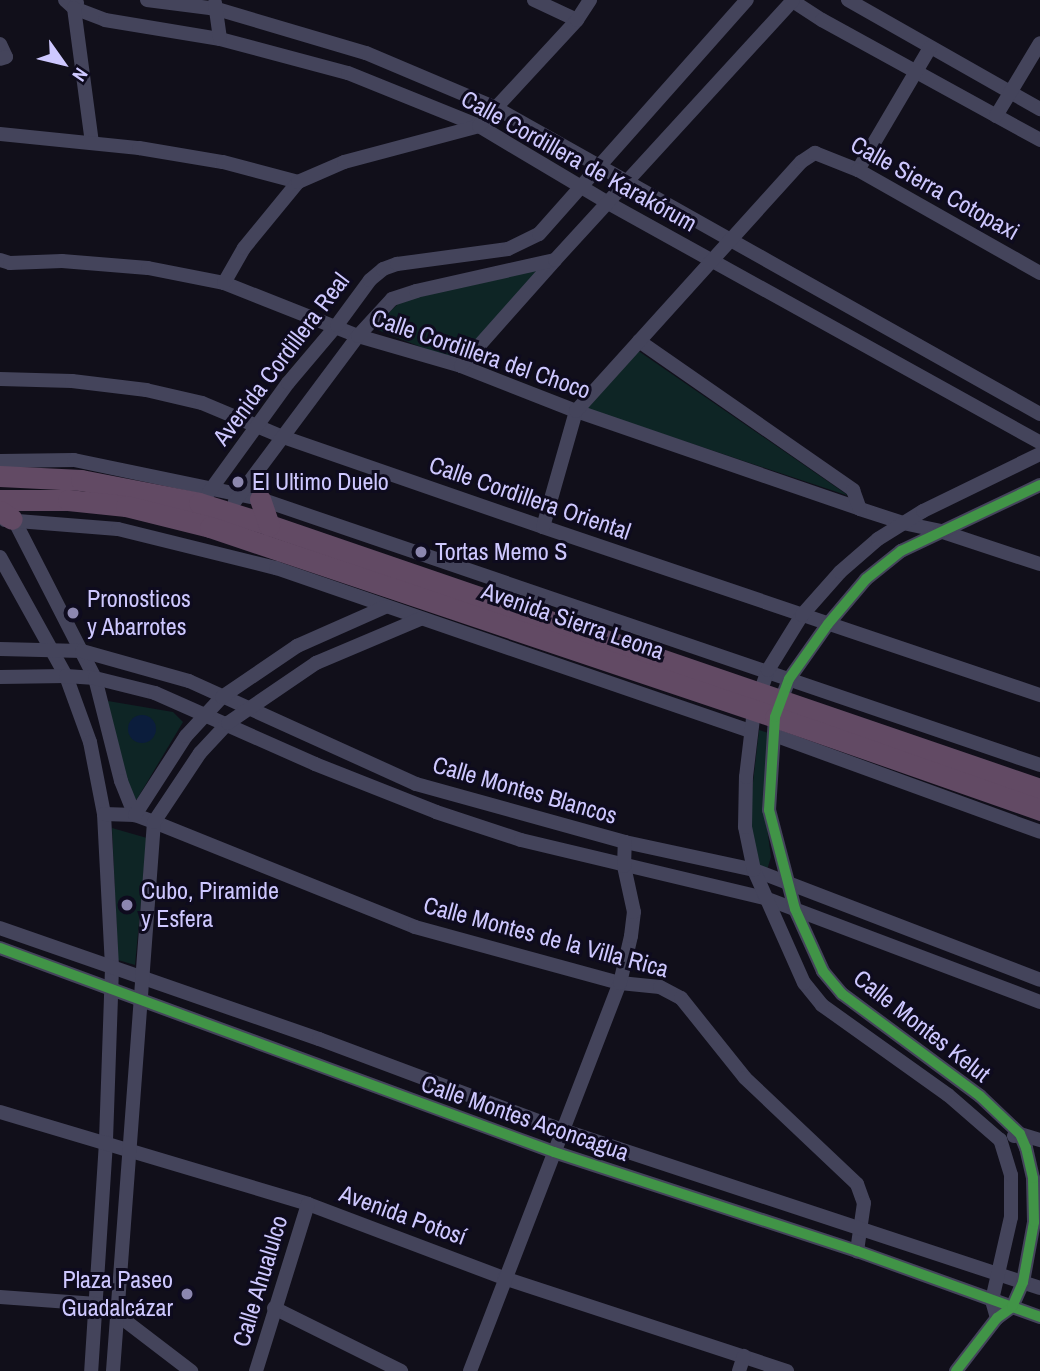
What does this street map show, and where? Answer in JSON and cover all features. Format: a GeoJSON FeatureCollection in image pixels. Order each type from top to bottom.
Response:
{"type":"FeatureCollection","features":[{"type":"Feature","properties":{"kind":"highway","name":"Avenida Sierra Leona"},"geometry":{"type":"LineString","coordinates":[[0,476],[81,480],[195,506],[217,520],[756,701]]}},
{"type":"Feature","properties":{"kind":"highway"},"geometry":{"type":"LineString","coordinates":[[3,509],[24,490],[63,489],[81,480]]}},
{"type":"Feature","properties":{"kind":"highway"},"geometry":{"type":"LineString","coordinates":[[250,497],[269,525]]}},
{"type":"Feature","properties":{"kind":"highway","name":"Avenida Sierra Leona"},"geometry":{"type":"LineString","coordinates":[[3,509],[68,500],[126,506],[195,506]]}},
{"type":"Feature","properties":{"kind":"highway","name":"Avenida Sierra Leona"},"geometry":{"type":"LineString","coordinates":[[217,520],[269,525],[756,701],[776,718],[939,765],[1040,789]]}},
{"type":"Feature","properties":{"kind":"highway","name":"Avenida Sierra Leona"},"geometry":{"type":"LineString","coordinates":[[939,765],[1040,810]]}},
{"type":"Feature","properties":{"kind":"street","name":"Calle Cordillera de Karakórum"},"geometry":{"type":"LineString","coordinates":[[147,0],[215,4],[366,52],[496,108],[1040,414]]}},
{"type":"Feature","properties":{"kind":"street"},"geometry":{"type":"LineString","coordinates":[[534,0],[577,20]]}},
{"type":"Feature","properties":{"kind":"street"},"geometry":{"type":"LineString","coordinates":[[224,284],[244,248],[298,182],[344,162],[479,126],[577,20],[590,0]]}},
{"type":"Feature","properties":{"kind":"street"},"geometry":{"type":"LineString","coordinates":[[461,366],[792,0],[1040,140]]}},
{"type":"Feature","properties":{"kind":"street"},"geometry":{"type":"LineString","coordinates":[[848,0],[1040,109]]}},
{"type":"Feature","properties":{"kind":"street","name":"Avenida Cordillera Real"},"geometry":{"type":"LineString","coordinates":[[195,506],[370,280],[383,269],[397,264],[509,249],[539,234],[602,166],[744,2]]}},
{"type":"Feature","properties":{"kind":"street","name":"Calle Cordillera de Karakórum"},"geometry":{"type":"LineString","coordinates":[[73,3],[104,20],[220,39],[348,73],[479,126],[584,186],[608,203],[1040,442]]}},
{"type":"Feature","properties":{"kind":"street"},"geometry":{"type":"LineString","coordinates":[[73,3],[92,143]]}},
{"type":"Feature","properties":{"kind":"street"},"geometry":{"type":"LineString","coordinates":[[215,4],[220,39]]}},
{"type":"Feature","properties":{"kind":"street"},"geometry":{"type":"LineString","coordinates":[[996,116],[1040,43]]}},
{"type":"Feature","properties":{"kind":"street"},"geometry":{"type":"LineString","coordinates":[[0,44],[6,57],[0,59]]}},
{"type":"Feature","properties":{"kind":"street"},"geometry":{"type":"LineString","coordinates":[[858,170],[930,48]]}},
{"type":"Feature","properties":{"kind":"street"},"geometry":{"type":"LineString","coordinates":[[0,134],[92,143],[223,162],[298,182]]}},
{"type":"Feature","properties":{"kind":"street","name":"Calle Sierra Cotopaxi"},"geometry":{"type":"LineString","coordinates":[[543,527],[576,411],[801,162],[815,153],[858,170],[1040,273]]}},
{"type":"Feature","properties":{"kind":"street","name":"Calle Cordillera del Choco"},"geometry":{"type":"LineString","coordinates":[[0,260],[10,263],[62,261],[148,268],[224,284],[358,336],[461,366],[576,411],[860,509],[940,531],[1040,564]]}},
{"type":"Feature","properties":{"kind":"street","name":"Avenida Cordillera Real"},"geometry":{"type":"LineString","coordinates":[[217,520],[250,497],[284,436],[358,336],[392,299],[555,260]]}},
{"type":"Feature","properties":{"kind":"street"},"geometry":{"type":"LineString","coordinates":[[639,341],[853,490],[860,509]]}},
{"type":"Feature","properties":{"kind":"street","name":"Calle Cordillera Oriental"},"geometry":{"type":"LineString","coordinates":[[0,379],[72,381],[146,390],[202,403],[284,436],[543,527],[1040,695]]}},
{"type":"Feature","properties":{"kind":"street","name":"Calle Montes Kelut"},"geometry":{"type":"LineString","coordinates":[[1000,1140],[948,1095],[822,1004],[804,983],[754,870],[745,827],[750,731],[756,701],[768,670],[802,615],[840,572],[878,539],[903,523],[1040,454]]}},
{"type":"Feature","properties":{"kind":"street","name":"Avenida Sierra Leona"},"geometry":{"type":"LineString","coordinates":[[0,461],[74,460],[195,506],[250,497],[768,670],[1040,765]]}},
{"type":"Feature","properties":{"kind":"street","name":"Calle Montes Kelut"},"geometry":{"type":"LineString","coordinates":[[1020,1134],[980,1096],[842,994],[823,971],[794,909],[769,810],[776,718],[789,679],[828,624],[866,579],[901,551],[1040,485]]}},
{"type":"Feature","properties":{"kind":"street"},"geometry":{"type":"LineString","coordinates":[[3,509],[82,651],[94,678],[121,781],[135,816]]}},
{"type":"Feature","properties":{"kind":"street","name":"Avenida Sierra Leona"},"geometry":{"type":"LineString","coordinates":[[3,509],[118,528],[276,568],[750,731]]}},
{"type":"Feature","properties":{"kind":"street"},"geometry":{"type":"LineString","coordinates":[[0,557],[54,650],[66,676],[90,742],[104,814],[112,968],[106,1142],[97,1304],[90,1371]]}},
{"type":"Feature","properties":{"kind":"street"},"geometry":{"type":"LineString","coordinates":[[135,816],[156,778],[204,713],[222,697],[298,646],[385,607]]}},
{"type":"Feature","properties":{"kind":"street"},"geometry":{"type":"LineString","coordinates":[[113,1371],[154,822],[200,752],[228,723],[316,663],[420,619]]}},
{"type":"Feature","properties":{"kind":"street","name":"Calle Montes Blancos"},"geometry":{"type":"LineString","coordinates":[[0,649],[82,651],[189,681],[416,784],[625,842],[754,870],[1040,979]]}},
{"type":"Feature","properties":{"kind":"street","name":"Calle Montes Blancos"},"geometry":{"type":"LineString","coordinates":[[0,677],[94,678],[155,693],[228,723],[327,770],[436,812],[521,840],[765,898],[1040,1002]]}},
{"type":"Feature","properties":{"kind":"street","name":"Avenida Sierra Leona"},"geometry":{"type":"LineString","coordinates":[[776,718],[1040,832]]}},
{"type":"Feature","properties":{"kind":"street","name":"Calle Montes de la Villa Rica"},"geometry":{"type":"LineString","coordinates":[[104,814],[135,816],[154,822],[415,927],[620,983],[660,987],[681,998],[745,1077],[857,1184],[864,1203],[857,1251]]}},
{"type":"Feature","properties":{"kind":"street"},"geometry":{"type":"LineString","coordinates":[[470,1371],[620,983],[634,912],[624,866],[625,842]]}},
{"type":"Feature","properties":{"kind":"street","name":"Calle Montes Aconcagua"},"geometry":{"type":"LineString","coordinates":[[0,928],[319,1039],[562,1130],[1040,1288]]}},
{"type":"Feature","properties":{"kind":"street","name":"Calle Montes Aconcagua"},"geometry":{"type":"LineString","coordinates":[[0,948],[554,1152],[857,1251],[1040,1317]]}},
{"type":"Feature","properties":{"kind":"street"},"geometry":{"type":"LineString","coordinates":[[310,1064],[319,1039]]}},
{"type":"Feature","properties":{"kind":"street","name":"Avenida Potosí"},"geometry":{"type":"LineString","coordinates":[[0,1112],[308,1204],[505,1278],[787,1371]]}},
{"type":"Feature","properties":{"kind":"street"},"geometry":{"type":"LineString","coordinates":[[956,1371],[997,1318],[1013,1307],[1023,1282],[1034,1222],[1034,1194],[1033,1178],[1020,1134]]}},
{"type":"Feature","properties":{"kind":"street"},"geometry":{"type":"LineString","coordinates":[[997,1318],[992,1300],[1011,1217],[1011,1175],[1000,1140],[1020,1134],[1040,1140]]}},
{"type":"Feature","properties":{"kind":"street","name":"Calle Ahualulco"},"geometry":{"type":"LineString","coordinates":[[256,1371],[308,1204]]}},
{"type":"Feature","properties":{"kind":"street"},"geometry":{"type":"LineString","coordinates":[[0,1297],[97,1304],[119,1316],[191,1371]]}},
{"type":"Feature","properties":{"kind":"street"},"geometry":{"type":"LineString","coordinates":[[274,1308],[401,1371]]}},
{"type":"Feature","properties":{"kind":"street"},"geometry":{"type":"LineString","coordinates":[[739,1371],[744,1356]]}},
{"type":"Feature","properties":{"kind":"green space"},"geometry":{"type":"Polygon","coordinates":[[[547,264],[461,363],[373,328],[400,302],[547,264]]]}},
{"type":"Feature","properties":{"kind":"green space"},"geometry":{"type":"Polygon","coordinates":[[[637,350],[849,496],[585,408],[637,350]]]}},
{"type":"Feature","properties":{"kind":"green space"},"geometry":{"type":"Polygon","coordinates":[[[108,701],[173,712],[183,722],[137,799],[133,799],[105,704],[108,701]]]}},
{"type":"Feature","properties":{"kind":"green space"},"geometry":{"type":"Polygon","coordinates":[[[759,730],[772,734],[765,813],[771,857],[767,870],[756,863],[752,837],[752,791],[759,730]]]}},
{"type":"Feature","properties":{"kind":"green space"},"geometry":{"type":"Polygon","coordinates":[[[112,828],[147,838],[135,965],[118,960],[112,828]]]}},
{"type":"Feature","properties":{"kind":"water"},"geometry":{"type":"Polygon","coordinates":[[[142,715],[152,719],[156,729],[152,739],[142,743],[132,739],[128,729],[132,719],[142,715]]]}},
{"type":"Feature","properties":{"kind":"cycle path"},"geometry":{"type":"LineString","coordinates":[[956,1371],[997,1318],[1012,1307],[1023,1282],[1034,1222],[1033,1178],[1026,1148],[1020,1134],[980,1096],[842,994],[823,971],[795,909],[769,810],[775,717],[789,679],[828,624],[866,579],[901,551],[1040,485]]}},
{"type":"Feature","properties":{"kind":"cycle path"},"geometry":{"type":"LineString","coordinates":[[0,948],[554,1152],[857,1251],[1040,1317]]}},
{"type":"Feature","properties":{"kind":"place","name":"El Ultimo Duelo"},"geometry":{"type":"Point","coordinates":[238,482]}},
{"type":"Feature","properties":{"kind":"place","name":"Tortas Memo S"},"geometry":{"type":"Point","coordinates":[421,552]}},
{"type":"Feature","properties":{"kind":"place","name":"Pronosticos y Abarrotes"},"geometry":{"type":"Point","coordinates":[73,613]}},
{"type":"Feature","properties":{"kind":"place","name":"Cubo, Piramide y Esfera"},"geometry":{"type":"Point","coordinates":[127,905]}},
{"type":"Feature","properties":{"kind":"place","name":"Plaza Paseo Guadalcázar"},"geometry":{"type":"Point","coordinates":[187,1294]}}]}
